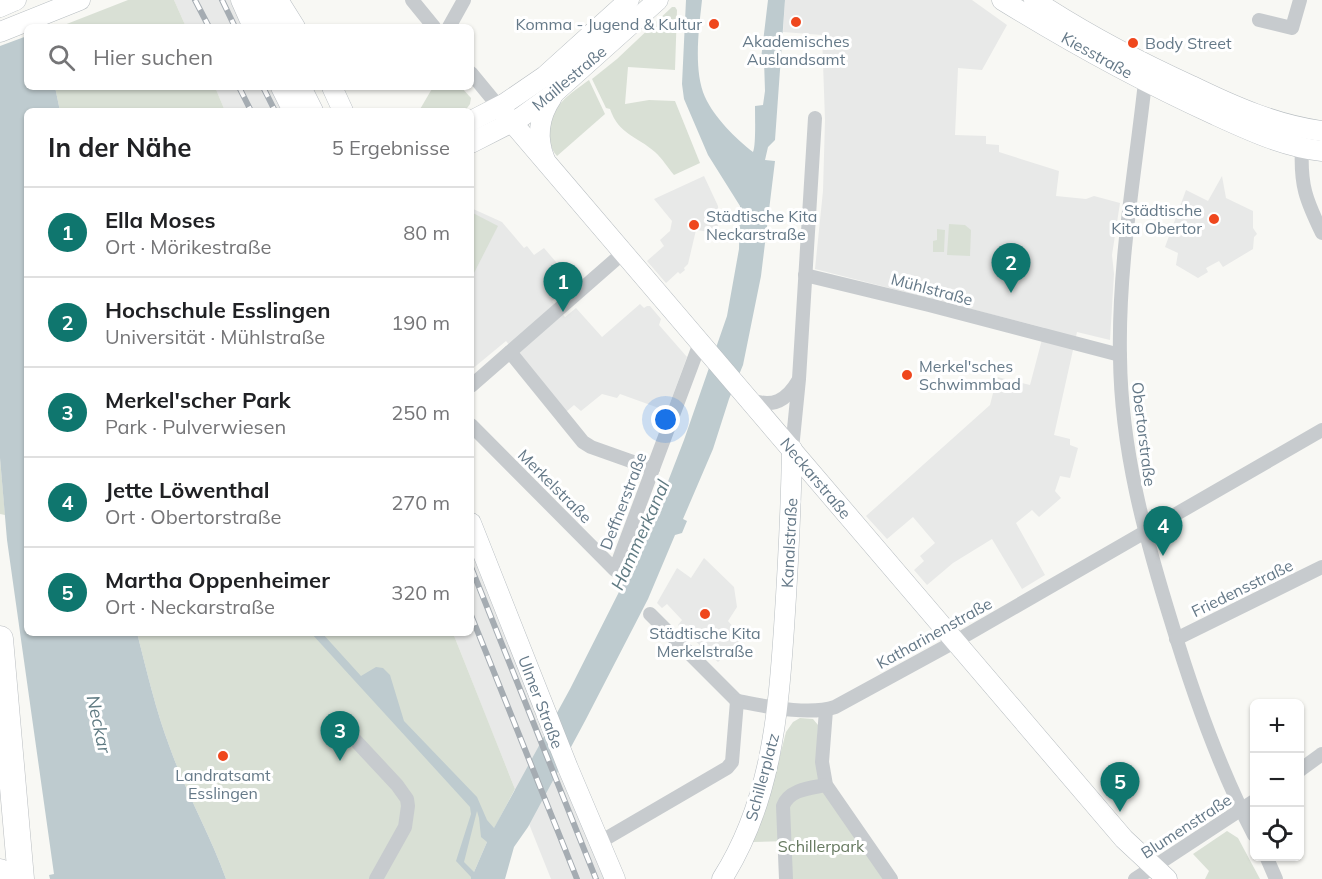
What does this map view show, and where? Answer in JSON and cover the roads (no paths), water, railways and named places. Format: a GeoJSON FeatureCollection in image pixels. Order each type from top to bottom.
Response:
{"type":"FeatureCollection","features":[{"type":"Feature","properties":{"kind":"highway"},"geometry":{"type":"LineString","coordinates":[[0,639],[21,879]]}},
{"type":"Feature","properties":{"kind":"highway"},"geometry":{"type":"LineString","coordinates":[[0,872],[0,879]]}},
{"type":"Feature","properties":{"kind":"main road"},"geometry":{"type":"LineString","coordinates":[[0,7],[16,0]]}},
{"type":"Feature","properties":{"kind":"main road"},"geometry":{"type":"LineString","coordinates":[[0,32],[80,0]]}},
{"type":"Feature","properties":{"kind":"main road"},"geometry":{"type":"LineString","coordinates":[[241,0],[252,24]]}},
{"type":"Feature","properties":{"kind":"main road"},"geometry":{"type":"LineString","coordinates":[[259,0],[271,24]]}},
{"type":"Feature","properties":{"kind":"main road"},"geometry":{"type":"LineString","coordinates":[[278,0],[293,24]]}},
{"type":"Feature","properties":{"kind":"main road","name":"Maillestraße"},"geometry":{"type":"LineString","coordinates":[[474,120],[499,107],[554,70],[629,0]]}},
{"type":"Feature","properties":{"kind":"main road","name":"Maillestraße"},"geometry":{"type":"LineString","coordinates":[[474,140],[511,122],[554,94],[658,0]]}},
{"type":"Feature","properties":{"kind":"main road","name":"Kiesstraße"},"geometry":{"type":"LineString","coordinates":[[1002,0],[1146,82],[1264,135],[1302,148],[1322,151]]}},
{"type":"Feature","properties":{"kind":"main road","name":"Kiesstraße"},"geometry":{"type":"LineString","coordinates":[[1034,0],[1095,38],[1178,80],[1282,123],[1322,131]]}},
{"type":"Feature","properties":{"kind":"main road"},"geometry":{"type":"LineString","coordinates":[[282,90],[291,108]]}},
{"type":"Feature","properties":{"kind":"main road"},"geometry":{"type":"LineString","coordinates":[[302,90],[312,108]]}},
{"type":"Feature","properties":{"kind":"main road"},"geometry":{"type":"LineString","coordinates":[[333,90],[342,108]]}},
{"type":"Feature","properties":{"kind":"main road"},"geometry":{"type":"LineString","coordinates":[[547,165],[540,142],[540,125],[544,110],[554,94]]}},
{"type":"Feature","properties":{"kind":"main road","name":"Neckarstraße"},"geometry":{"type":"LineString","coordinates":[[499,107],[1124,839],[1160,873]]}},
{"type":"Feature","properties":{"kind":"main road"},"geometry":{"type":"LineString","coordinates":[[1282,123],[1295,132],[1302,148]]}},
{"type":"Feature","properties":{"kind":"main road"},"geometry":{"type":"LineString","coordinates":[[1302,148],[1309,138],[1322,131]]}},
{"type":"Feature","properties":{"kind":"main road","name":"Kanalstraße"},"geometry":{"type":"LineString","coordinates":[[778,707],[788,567],[792,449]]}},
{"type":"Feature","properties":{"kind":"main road","name":"Ulmer Straße"},"geometry":{"type":"LineString","coordinates":[[474,531],[545,712],[615,879]]}},
{"type":"Feature","properties":{"kind":"main road","name":"Schillerplatz"},"geometry":{"type":"LineString","coordinates":[[722,879],[741,845],[762,787],[778,707]]}},
{"type":"Feature","properties":{"kind":"street"},"geometry":{"type":"LineString","coordinates":[[412,0],[432,24]]}},
{"type":"Feature","properties":{"kind":"street"},"geometry":{"type":"LineString","coordinates":[[451,24],[464,0]]}},
{"type":"Feature","properties":{"kind":"street"},"geometry":{"type":"LineString","coordinates":[[1260,20],[1292,28],[1300,0]]}},
{"type":"Feature","properties":{"kind":"street","name":"Neckarstraße"},"geometry":{"type":"LineString","coordinates":[[474,77],[499,107]]}},
{"type":"Feature","properties":{"kind":"street","name":"Obertorstraße"},"geometry":{"type":"LineString","coordinates":[[1146,82],[1124,244],[1120,355],[1122,411],[1131,474],[1144,531],[1176,639],[1205,728],[1250,827]]}},
{"type":"Feature","properties":{"kind":"street","name":"Kanalstraße"},"geometry":{"type":"LineString","coordinates":[[792,449],[799,379],[815,118]]}},
{"type":"Feature","properties":{"kind":"street"},"geometry":{"type":"LineString","coordinates":[[1302,148],[1301,170],[1304,192],[1322,233]]}},
{"type":"Feature","properties":{"kind":"street"},"geometry":{"type":"LineString","coordinates":[[474,383],[623,253]]}},
{"type":"Feature","properties":{"kind":"street","name":"Mühlstraße"},"geometry":{"type":"LineString","coordinates":[[805,275],[1120,355]]}},
{"type":"Feature","properties":{"kind":"street","name":"Deffnerstraße"},"geometry":{"type":"LineString","coordinates":[[615,570],[702,345]]}},
{"type":"Feature","properties":{"kind":"street"},"geometry":{"type":"LineString","coordinates":[[510,352],[583,442],[653,469]]}},
{"type":"Feature","properties":{"kind":"street"},"geometry":{"type":"LineString","coordinates":[[744,393],[766,404],[780,401],[793,390],[799,379]]}},
{"type":"Feature","properties":{"kind":"street","name":"Merkelstraße"},"geometry":{"type":"LineString","coordinates":[[474,428],[615,570]]}},
{"type":"Feature","properties":{"kind":"street","name":"Katharinenstraße"},"geometry":{"type":"LineString","coordinates":[[737,701],[778,707],[826,710],[835,707],[956,641],[1322,430]]}},
{"type":"Feature","properties":{"kind":"street","name":"Friedensstraße"},"geometry":{"type":"LineString","coordinates":[[1176,639],[1322,567]]}},
{"type":"Feature","properties":{"kind":"street"},"geometry":{"type":"LineString","coordinates":[[600,842],[727,768],[732,762],[737,701],[650,614]]}},
{"type":"Feature","properties":{"kind":"street"},"geometry":{"type":"LineString","coordinates":[[826,710],[822,762],[826,785],[891,879]]}},
{"type":"Feature","properties":{"kind":"street"},"geometry":{"type":"LineString","coordinates":[[343,727],[397,785],[407,799],[405,827],[376,879]]}},
{"type":"Feature","properties":{"kind":"street"},"geometry":{"type":"LineString","coordinates":[[1304,767],[1322,754]]}},
{"type":"Feature","properties":{"kind":"street"},"geometry":{"type":"LineString","coordinates":[[786,879],[783,815],[785,800],[796,792],[826,785]]}},
{"type":"Feature","properties":{"kind":"street","name":"Blumenstraße"},"geometry":{"type":"LineString","coordinates":[[1135,879],[1160,873],[1250,804]]}},
{"type":"Feature","properties":{"kind":"street"},"geometry":{"type":"LineString","coordinates":[[1268,861],[1276,879]]}},
{"type":"Feature","properties":{"kind":"water","name":"Neckar"},"geometry":{"type":"Polygon","coordinates":[[[0,0],[24,24],[24,90],[56,90],[59,108],[24,108],[24,636],[138,636],[156,706],[170,748],[226,879],[50,879],[49,875],[54,874],[7,540],[0,458],[0,0]]]}},
{"type":"Feature","properties":{"kind":"water"},"geometry":{"type":"Polygon","coordinates":[[[686,0],[702,0],[698,49],[701,86],[709,105],[720,120],[753,152],[755,106],[763,105],[765,91],[764,60],[761,59],[768,0],[785,0],[775,140],[768,147],[765,160],[775,161],[761,276],[743,365],[713,449],[683,519],[687,521],[682,533],[675,535],[648,599],[528,827],[514,847],[505,879],[471,879],[456,861],[471,814],[470,807],[314,636],[325,636],[361,676],[376,667],[383,668],[390,675],[404,721],[477,797],[487,820],[494,828],[570,689],[625,580],[662,497],[727,316],[739,249],[740,206],[708,155],[684,99],[682,84],[686,0]],[[477,811],[464,862],[474,872],[487,842],[481,837],[477,811]]]}},
{"type":"Feature","properties":{"kind":"railway"},"geometry":{"type":"LineString","coordinates":[[195,0],[207,24]]}},
{"type":"Feature","properties":{"kind":"railway"},"geometry":{"type":"LineString","coordinates":[[222,0],[234,24]]}},
{"type":"Feature","properties":{"kind":"railway"},"geometry":{"type":"LineString","coordinates":[[240,90],[250,108]]}},
{"type":"Feature","properties":{"kind":"railway"},"geometry":{"type":"LineString","coordinates":[[264,90],[274,108]]}},
{"type":"Feature","properties":{"kind":"railway"},"geometry":{"type":"LineString","coordinates":[[474,574],[596,879]]}},
{"type":"Feature","properties":{"kind":"railway"},"geometry":{"type":"LineString","coordinates":[[474,622],[577,879]]}},
{"type":"Feature","properties":{"kind":"place","name":"Akademisches Auslandsamt"},"geometry":{"type":"Point","coordinates":[796,22]}},
{"type":"Feature","properties":{"kind":"place","name":"Komma - Jugend & Kultur"},"geometry":{"type":"Point","coordinates":[714,24]}},
{"type":"Feature","properties":{"kind":"place","name":"Body Street"},"geometry":{"type":"Point","coordinates":[1133,43]}},
{"type":"Feature","properties":{"kind":"place","name":"Städtische Kita Obertor"},"geometry":{"type":"Point","coordinates":[1214,219]}},
{"type":"Feature","properties":{"kind":"place","name":"Städtische Kita Neckarstraße"},"geometry":{"type":"Point","coordinates":[694,225]}},
{"type":"Feature","properties":{"kind":"place","name":"Hochschule Esslingen"},"geometry":{"type":"Point","coordinates":[1011,293]}},
{"type":"Feature","properties":{"kind":"place","name":"Ella Moses"},"geometry":{"type":"Point","coordinates":[563,312]}},
{"type":"Feature","properties":{"kind":"place","name":"Merkel'sches Schwimmbad"},"geometry":{"type":"Point","coordinates":[907,375]}},
{"type":"Feature","properties":{"kind":"place","name":"Jette Löwenthal"},"geometry":{"type":"Point","coordinates":[1163,556]}},
{"type":"Feature","properties":{"kind":"place","name":"Städtische Kita Merkelstraße"},"geometry":{"type":"Point","coordinates":[705,614]}},
{"type":"Feature","properties":{"kind":"place","name":"Landratsamt Esslingen"},"geometry":{"type":"Point","coordinates":[223,756]}},
{"type":"Feature","properties":{"kind":"place","name":"Merkel'scher Park"},"geometry":{"type":"Point","coordinates":[340,761]}},
{"type":"Feature","properties":{"kind":"place","name":"Martha Oppenheimer"},"geometry":{"type":"Point","coordinates":[1120,812]}},
{"type":"Feature","properties":{"kind":"water label","name":"Hammerkanal"},"geometry":{"type":"Point","coordinates":[640,535]}},
{"type":"Feature","properties":{"kind":"park label","name":"Schillerpark"},"geometry":{"type":"Point","coordinates":[821,846]}}]}
